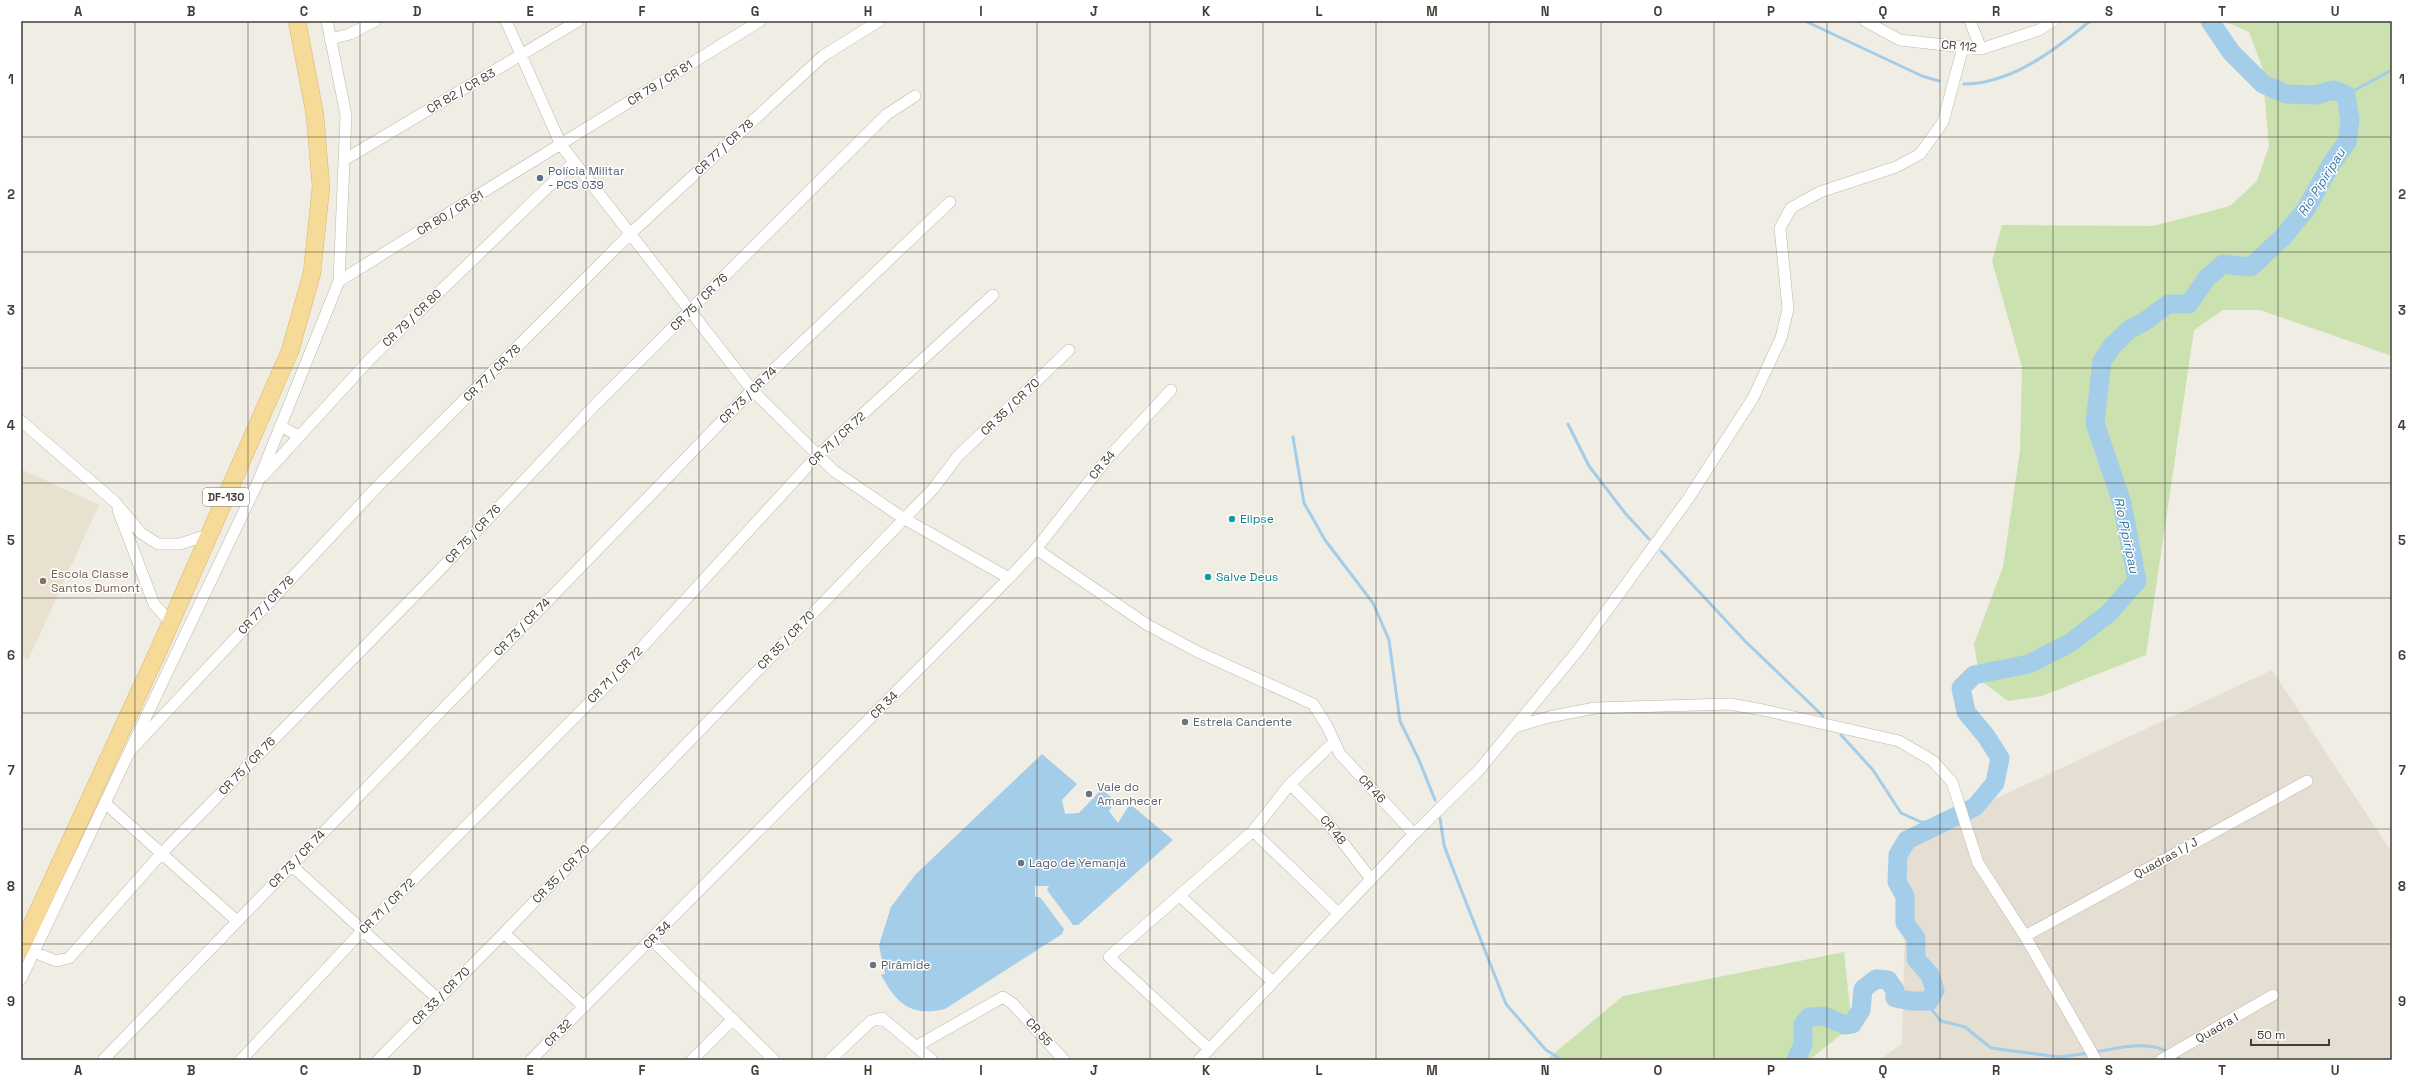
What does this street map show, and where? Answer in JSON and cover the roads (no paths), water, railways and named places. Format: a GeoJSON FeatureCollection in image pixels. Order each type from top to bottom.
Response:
{"type":"FeatureCollection","features":[{"type":"Feature","properties":{"kind":"main road","name":"DF-130"},"geometry":{"type":"LineString","coordinates":[[28,950],[290,351],[312,273],[321,187],[315,115],[297,21]]}},
{"type":"Feature","properties":{"kind":"street"},"geometry":{"type":"LineString","coordinates":[[21,979],[28,950],[106,803],[258,482],[339,281],[346,115],[327,21]]}},
{"type":"Feature","properties":{"kind":"street"},"geometry":{"type":"LineString","coordinates":[[330,39],[350,34],[375,21]]}},
{"type":"Feature","properties":{"kind":"street"},"geometry":{"type":"LineString","coordinates":[[506,21],[520,56],[561,145],[752,390],[817,456],[834,471],[903,518],[1009,578]]}},
{"type":"Feature","properties":{"kind":"street","name":"CR 82 / CR 83"},"geometry":{"type":"LineString","coordinates":[[344,160],[578,21]]}},
{"type":"Feature","properties":{"kind":"street","name":"CR 79 / CR 81"},"geometry":{"type":"LineString","coordinates":[[561,145],[760,21]]}},
{"type":"Feature","properties":{"kind":"street","name":"CR 77 / CR 78"},"geometry":{"type":"LineString","coordinates":[[129,752],[377,487],[630,234],[823,56],[879,21]]}},
{"type":"Feature","properties":{"kind":"street","name":"CR 112"},"geometry":{"type":"LineString","coordinates":[[1865,21],[1900,40],[1980,49],[2038,30],[2053,21]]}},
{"type":"Feature","properties":{"kind":"street"},"geometry":{"type":"LineString","coordinates":[[1970,21],[1980,49]]}},
{"type":"Feature","properties":{"kind":"street"},"geometry":{"type":"LineString","coordinates":[[1199,1060],[1414,834],[1480,770],[1579,649],[1684,505],[1753,398],[1781,338],[1788,308],[1780,228],[1791,208],[1820,192],[1896,167],[1920,154],[1943,122],[1963,47]]}},
{"type":"Feature","properties":{"kind":"street","name":"CR 75 / CR 76"},"geometry":{"type":"LineString","coordinates":[[28,950],[56,961],[69,958],[160,854],[435,575],[596,404],[886,116],[915,96]]}},
{"type":"Feature","properties":{"kind":"street","name":"CR 80 / CR 81"},"geometry":{"type":"LineString","coordinates":[[339,281],[561,145]]}},
{"type":"Feature","properties":{"kind":"street","name":"CR 79 / CR 80"},"geometry":{"type":"LineString","coordinates":[[258,482],[371,358],[574,162]]}},
{"type":"Feature","properties":{"kind":"street","name":"CR 73 / CR 74"},"geometry":{"type":"LineString","coordinates":[[103,1060],[752,390],[950,202]]}},
{"type":"Feature","properties":{"kind":"street","name":"CR 71 / CR 72"},"geometry":{"type":"LineString","coordinates":[[241,1060],[364,930],[611,681],[817,456],[993,295]]}},
{"type":"Feature","properties":{"kind":"street","name":"CR 35 / CR 70"},"geometry":{"type":"LineString","coordinates":[[504,933],[933,488],[958,456],[1069,350]]}},
{"type":"Feature","properties":{"kind":"street","name":"CR 34"},"geometry":{"type":"LineString","coordinates":[[584,1007],[1009,578],[1036,549],[1106,460],[1171,390]]}},
{"type":"Feature","properties":{"kind":"street"},"geometry":{"type":"LineString","coordinates":[[21,421],[115,502],[141,533],[158,544],[180,544],[210,534]]}},
{"type":"Feature","properties":{"kind":"street"},"geometry":{"type":"LineString","coordinates":[[280,426],[299,436]]}},
{"type":"Feature","properties":{"kind":"street"},"geometry":{"type":"LineString","coordinates":[[115,502],[154,604],[171,623]]}},
{"type":"Feature","properties":{"kind":"street","name":"CR 46"},"geometry":{"type":"LineString","coordinates":[[1036,549],[1153,628],[1198,652],[1313,704],[1327,726],[1333,743],[1340,754],[1414,834]]}},
{"type":"Feature","properties":{"kind":"street"},"geometry":{"type":"LineString","coordinates":[[1515,727],[1549,717],[1595,708],[1730,704],[1763,710],[1899,742],[1933,761],[1952,782],[1978,863],[2025,936],[2096,1060]]}},
{"type":"Feature","properties":{"kind":"street"},"geometry":{"type":"LineString","coordinates":[[1209,1049],[1108,957],[1253,831],[1290,784],[1333,743]]}},
{"type":"Feature","properties":{"kind":"street","name":"Quadras I / J"},"geometry":{"type":"LineString","coordinates":[[2025,936],[2307,781]]}},
{"type":"Feature","properties":{"kind":"street","name":"CR 48"},"geometry":{"type":"LineString","coordinates":[[1290,784],[1324,818],[1371,879]]}},
{"type":"Feature","properties":{"kind":"street"},"geometry":{"type":"LineString","coordinates":[[106,803],[160,854],[237,921]]}},
{"type":"Feature","properties":{"kind":"street"},"geometry":{"type":"LineString","coordinates":[[1253,831],[1338,913]]}},
{"type":"Feature","properties":{"kind":"street"},"geometry":{"type":"LineString","coordinates":[[291,865],[364,930],[438,1000]]}},
{"type":"Feature","properties":{"kind":"street"},"geometry":{"type":"LineString","coordinates":[[1180,896],[1272,982]]}},
{"type":"Feature","properties":{"kind":"street"},"geometry":{"type":"LineString","coordinates":[[504,933],[584,1007]]}},
{"type":"Feature","properties":{"kind":"street","name":"CR 33 / CR 70"},"geometry":{"type":"LineString","coordinates":[[378,1060],[504,933]]}},
{"type":"Feature","properties":{"kind":"street"},"geometry":{"type":"LineString","coordinates":[[652,940],[774,1060]]}},
{"type":"Feature","properties":{"kind":"street","name":"Quadra I"},"geometry":{"type":"LineString","coordinates":[[2161,1060],[2274,995]]}},
{"type":"Feature","properties":{"kind":"street","name":"CR 55"},"geometry":{"type":"LineString","coordinates":[[917,1046],[1003,998],[1013,1004],[1064,1060]]}},
{"type":"Feature","properties":{"kind":"street","name":"CR 32"},"geometry":{"type":"LineString","coordinates":[[535,1059],[584,1007]]}},
{"type":"Feature","properties":{"kind":"street"},"geometry":{"type":"LineString","coordinates":[[830,1060],[871,1021],[877,1018],[882,1018],[932,1060]]}},
{"type":"Feature","properties":{"kind":"street"},"geometry":{"type":"LineString","coordinates":[[692,1060],[733,1019]]}},
{"type":"Feature","properties":{"kind":"water","name":"Lago de Yemanjá"},"geometry":{"type":"Polygon","coordinates":[[[1042,754],[1077,784],[1062,800],[1065,814],[1079,813],[1102,789],[1115,801],[1109,811],[1118,823],[1130,804],[1173,840],[1078,925],[1073,925],[1047,890],[1049,886],[1035,886],[1035,897],[1040,897],[1064,929],[1062,934],[945,1009],[923,1011],[906,1006],[893,994],[881,975],[885,974],[879,945],[891,907],[915,875],[1042,754]]]}},
{"type":"Feature","properties":{"kind":"waterway"},"geometry":{"type":"LineString","coordinates":[[1805,21],[1922,76],[1939,81]]}},
{"type":"Feature","properties":{"kind":"waterway"},"geometry":{"type":"LineString","coordinates":[[1964,84],[1999,78],[2015,72],[2047,54],[2090,21]]}},
{"type":"Feature","properties":{"kind":"waterway","name":"Rio Pipiripau"},"geometry":{"type":"LineString","coordinates":[[1796,1060],[1803,1044],[1803,1025],[1809,1017],[1824,1016],[1845,1025],[1852,1024],[1861,1010],[1863,989],[1876,979],[1888,980],[1895,990],[1895,998],[1911,1001],[1929,1001],[1935,990],[1930,975],[1916,959],[1916,938],[1905,923],[1905,896],[1897,882],[1898,855],[1907,840],[1975,807],[1995,783],[2000,758],[1986,736],[1966,712],[1961,688],[1974,675],[2029,664],[2070,643],[2109,613],[2137,581],[2122,503],[2095,423],[2102,361],[2113,345],[2130,329],[2144,322],[2168,304],[2189,304],[2206,279],[2223,264],[2251,267],[2284,236],[2306,209],[2332,163],[2347,142],[2350,121],[2346,95],[2334,90],[2316,95],[2286,94],[2263,84],[2231,52],[2210,21]]}},
{"type":"Feature","properties":{"kind":"waterway"},"geometry":{"type":"LineString","coordinates":[[2346,95],[2392,70]]}},
{"type":"Feature","properties":{"kind":"waterway"},"geometry":{"type":"LineString","coordinates":[[1568,424],[1589,466],[1625,513],[1649,539]]}},
{"type":"Feature","properties":{"kind":"waterway"},"geometry":{"type":"LineString","coordinates":[[1293,437],[1304,503],[1325,540],[1373,603],[1389,640],[1400,721],[1419,760],[1435,800]]}},
{"type":"Feature","properties":{"kind":"waterway"},"geometry":{"type":"LineString","coordinates":[[1661,551],[1745,641],[1823,716]]}},
{"type":"Feature","properties":{"kind":"waterway"},"geometry":{"type":"LineString","coordinates":[[1841,735],[1873,770],[1901,813],[1921,822],[1943,823]]}},
{"type":"Feature","properties":{"kind":"waterway"},"geometry":{"type":"LineString","coordinates":[[1440,818],[1444,845],[1506,1004],[1546,1050],[1562,1060]]}},
{"type":"Feature","properties":{"kind":"waterway"},"geometry":{"type":"LineString","coordinates":[[1929,1001],[1931,1009],[1941,1021],[1965,1027],[1991,1048],[2059,1057],[2090,1053]]}},
{"type":"Feature","properties":{"kind":"waterway"},"geometry":{"type":"LineString","coordinates":[[2095,1052],[2133,1046],[2152,1046],[2168,1052]]}},
{"type":"Feature","properties":{"kind":"waterway"},"geometry":{"type":"LineString","coordinates":[[2175,1056],[2182,1060]]}},
{"type":"Feature","properties":{"kind":"place","name":"Polícia Militar - PCS 039"},"geometry":{"type":"Point","coordinates":[540,178]}},
{"type":"Feature","properties":{"kind":"place","name":"Elipse"},"geometry":{"type":"Point","coordinates":[1232,519]}},
{"type":"Feature","properties":{"kind":"place","name":"Salve Deus"},"geometry":{"type":"Point","coordinates":[1208,577]}},
{"type":"Feature","properties":{"kind":"place","name":"Escola Classe Santos Dumont"},"geometry":{"type":"Point","coordinates":[43,581]}},
{"type":"Feature","properties":{"kind":"place","name":"Estrela Candente"},"geometry":{"type":"Point","coordinates":[1185,722]}},
{"type":"Feature","properties":{"kind":"place","name":"Vale do Amanhecer"},"geometry":{"type":"Point","coordinates":[1089,794]}},
{"type":"Feature","properties":{"kind":"place","name":"Lago de Yemanjá"},"geometry":{"type":"Point","coordinates":[1021,863]}},
{"type":"Feature","properties":{"kind":"place","name":"Pirâmide"},"geometry":{"type":"Point","coordinates":[873,965]}}]}
